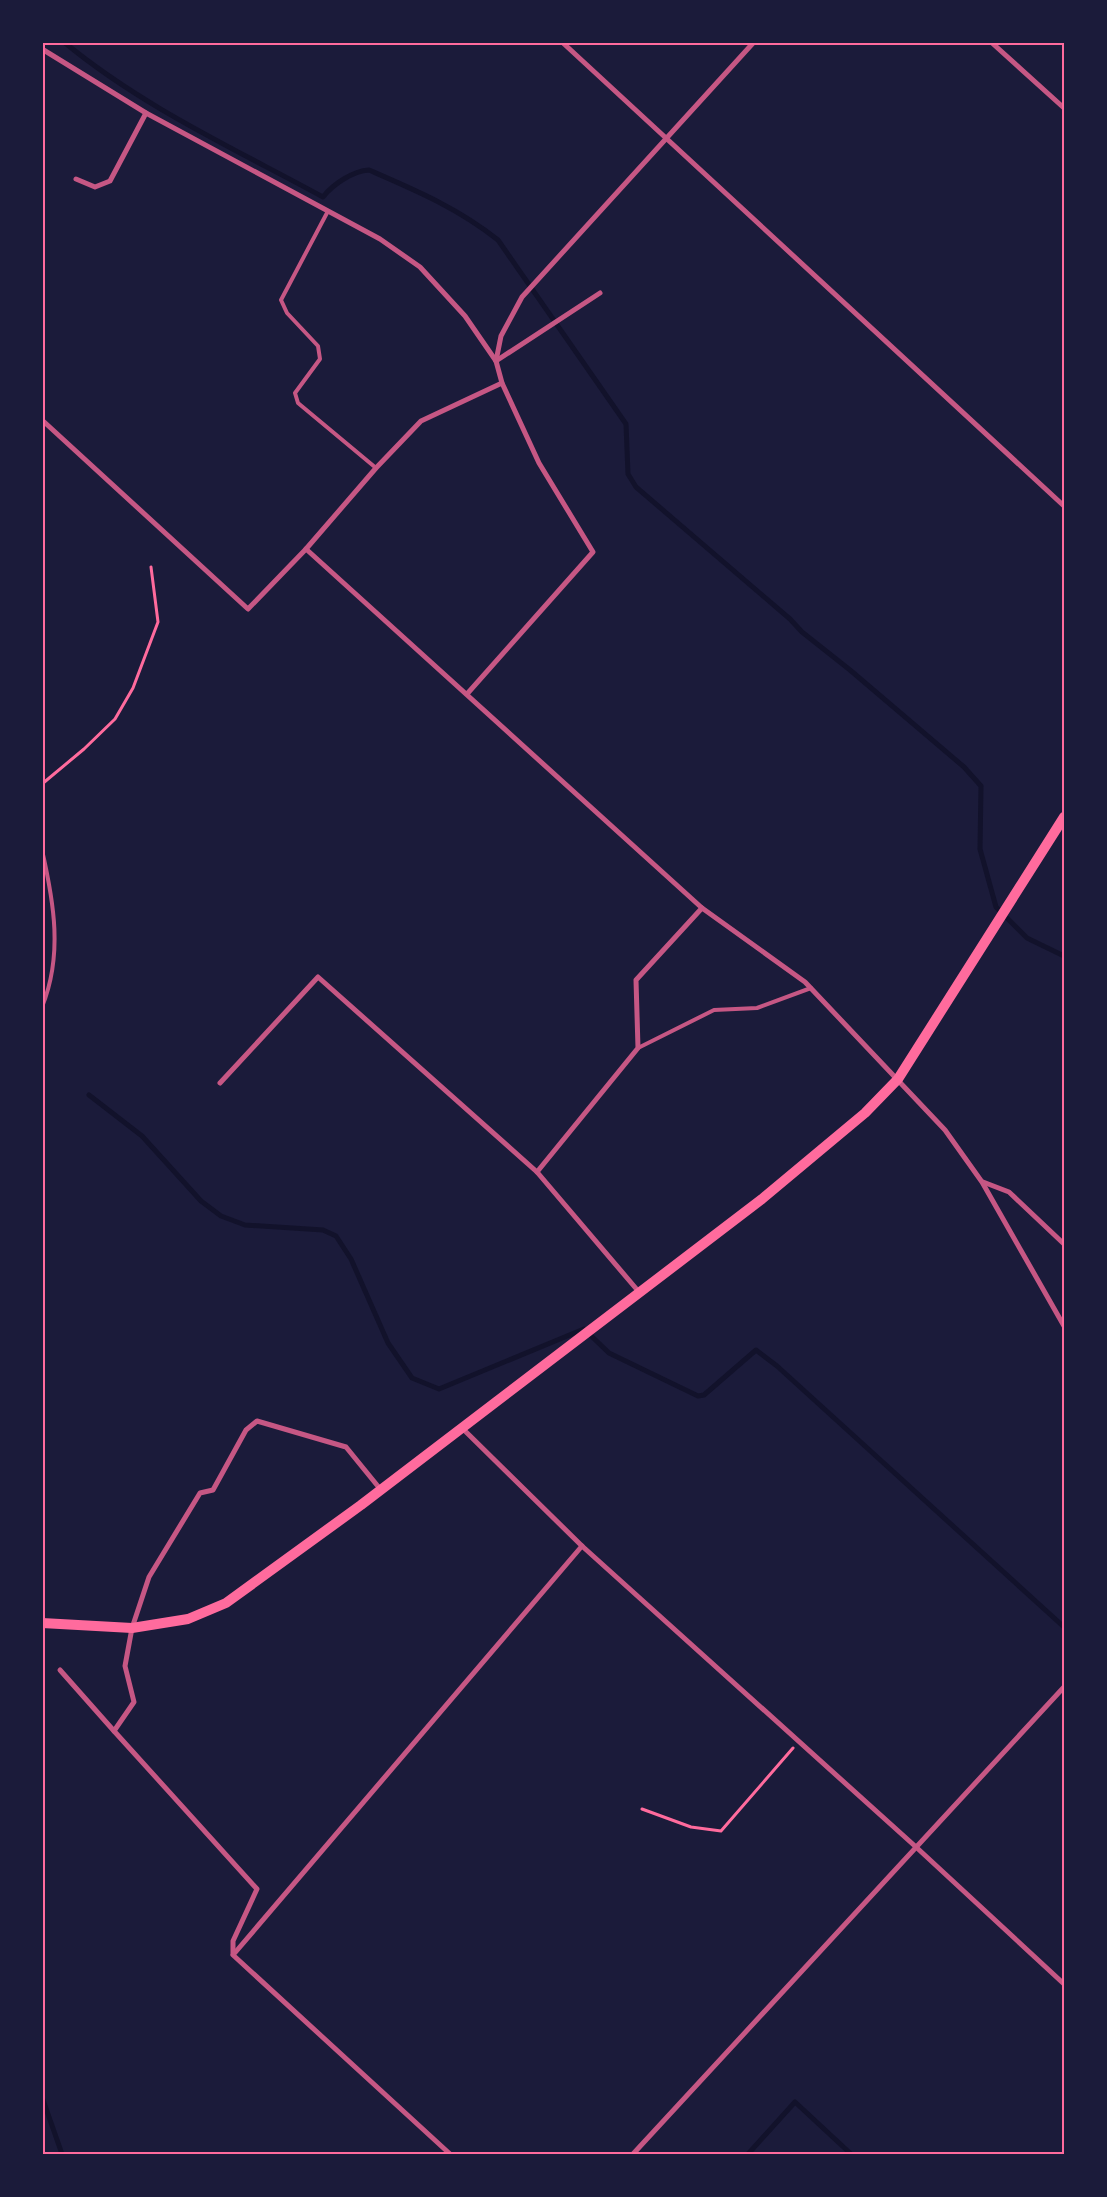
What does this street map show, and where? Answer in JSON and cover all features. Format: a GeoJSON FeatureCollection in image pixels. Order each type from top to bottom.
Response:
{"type":"FeatureCollection","features":[{"type":"Feature","properties":{"kind":"main road"},"geometry":{"type":"LineString","coordinates":[[42,1623],[132,1628],[188,1619],[226,1603],[381,1490],[461,1427],[762,1199],[865,1113],[898,1079],[1064,817]]}},
{"type":"Feature","properties":{"kind":"street"},"geometry":{"type":"LineString","coordinates":[[562,42],[1064,506]]}},
{"type":"Feature","properties":{"kind":"street"},"geometry":{"type":"LineString","coordinates":[[496,362],[501,336],[522,297],[667,140],[754,42]]}},
{"type":"Feature","properties":{"kind":"street"},"geometry":{"type":"LineString","coordinates":[[991,42],[1064,108]]}},
{"type":"Feature","properties":{"kind":"street"},"geometry":{"type":"LineString","coordinates":[[42,49],[146,112],[380,239],[420,267],[465,316],[496,362],[502,383],[540,463],[593,552],[467,694]]}},
{"type":"Feature","properties":{"kind":"street"},"geometry":{"type":"LineString","coordinates":[[76,179],[95,187],[110,181],[146,112]]}},
{"type":"Feature","properties":{"kind":"street"},"geometry":{"type":"LineString","coordinates":[[496,362],[600,293]]}},
{"type":"Feature","properties":{"kind":"street"},"geometry":{"type":"LineString","coordinates":[[42,420],[248,609],[306,549],[376,468],[421,421],[502,383]]}},
{"type":"Feature","properties":{"kind":"street"},"geometry":{"type":"LineString","coordinates":[[306,549],[702,908],[811,988],[945,1130],[982,1182],[1064,1326]]}},
{"type":"Feature","properties":{"kind":"street"},"geometry":{"type":"LineString","coordinates":[[537,1172],[638,1048],[636,980],[702,908]]}},
{"type":"Feature","properties":{"kind":"street"},"geometry":{"type":"LineString","coordinates":[[220,1083],[318,977],[537,1172],[639,1292]]}},
{"type":"Feature","properties":{"kind":"street"},"geometry":{"type":"LineString","coordinates":[[982,1182],[1009,1192],[1064,1244]]}},
{"type":"Feature","properties":{"kind":"street"},"geometry":{"type":"LineString","coordinates":[[114,1731],[134,1702],[125,1666],[132,1628],[149,1577],[200,1493],[213,1490],[246,1430],[257,1421],[346,1447],[381,1490]]}},
{"type":"Feature","properties":{"kind":"street"},"geometry":{"type":"LineString","coordinates":[[461,1427],[582,1546],[916,1847],[1064,1984]]}},
{"type":"Feature","properties":{"kind":"street"},"geometry":{"type":"LineString","coordinates":[[233,1954],[582,1546]]}},
{"type":"Feature","properties":{"kind":"street"},"geometry":{"type":"LineString","coordinates":[[60,1670],[258,1889],[233,1941],[233,1954],[450,2154]]}},
{"type":"Feature","properties":{"kind":"street"},"geometry":{"type":"LineString","coordinates":[[633,2154],[1064,1687]]}},
{"type":"Feature","properties":{"kind":"lane"},"geometry":{"type":"LineString","coordinates":[[328,211],[281,300],[287,313],[318,346],[320,359],[295,394],[298,403],[376,468]]}},
{"type":"Feature","properties":{"kind":"lane"},"geometry":{"type":"LineString","coordinates":[[42,850],[56,934],[52,983],[42,1007]]}},
{"type":"Feature","properties":{"kind":"lane"},"geometry":{"type":"LineString","coordinates":[[638,1048],[714,1010],[757,1008],[811,988]]}},
{"type":"Feature","properties":{"kind":"path"},"geometry":{"type":"LineString","coordinates":[[42,784],[84,749],[115,719],[133,688],[158,622],[151,567]]}},
{"type":"Feature","properties":{"kind":"path"},"geometry":{"type":"LineString","coordinates":[[642,1809],[691,1827],[722,1831],[798,1742]]}},
{"type":"Feature","properties":{"kind":"waterway"},"geometry":{"type":"LineString","coordinates":[[64,42],[94,65],[157,107],[323,197],[332,187],[344,179],[356,173],[369,170],[452,209],[498,240],[626,424],[628,474],[636,487],[790,619],[802,632],[850,670],[964,767],[981,786],[980,849],[996,907],[1027,938],[1064,956]]}},
{"type":"Feature","properties":{"kind":"waterway"},"geometry":{"type":"LineString","coordinates":[[89,1095],[142,1136],[201,1201],[221,1216],[245,1225],[323,1230],[336,1236],[351,1259],[388,1343],[412,1378],[439,1389],[584,1329],[609,1353],[698,1396],[704,1395],[756,1350],[777,1366],[1064,1627]]}},
{"type":"Feature","properties":{"kind":"waterway"},"geometry":{"type":"LineString","coordinates":[[42,2097],[62,2154]]}},
{"type":"Feature","properties":{"kind":"waterway"},"geometry":{"type":"LineString","coordinates":[[748,2154],[795,2102],[851,2154]]}}]}
